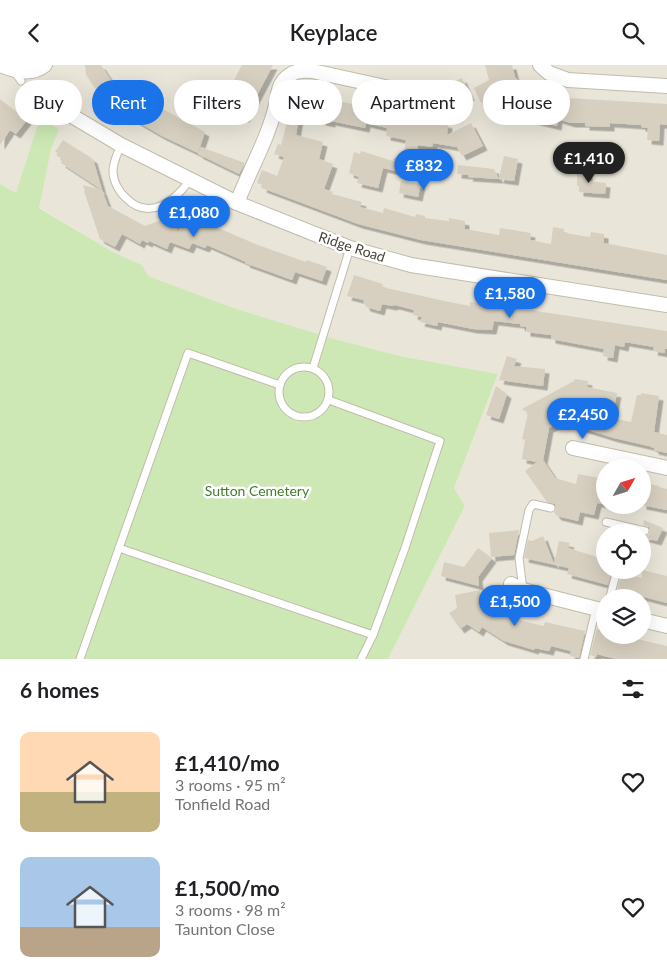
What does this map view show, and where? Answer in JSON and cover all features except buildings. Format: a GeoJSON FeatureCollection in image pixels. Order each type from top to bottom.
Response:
{"type":"FeatureCollection","features":[{"type":"Feature","properties":{"kind":"street"},"geometry":{"type":"LineString","coordinates":[[0,65],[18,76],[40,69],[44,65]]}},
{"type":"Feature","properties":{"kind":"street"},"geometry":{"type":"LineString","coordinates":[[540,65],[549,73],[568,80],[667,86]]}},
{"type":"Feature","properties":{"kind":"street"},"geometry":{"type":"LineString","coordinates":[[237,203],[272,119],[278,91],[283,81],[290,74],[299,70],[353,80]]}},
{"type":"Feature","properties":{"kind":"street","name":"Ridge Road"},"geometry":{"type":"LineString","coordinates":[[82,122],[121,145],[237,203],[350,248],[411,265],[667,305]]}},
{"type":"Feature","properties":{"kind":"street"},"geometry":{"type":"LineString","coordinates":[[574,448],[667,468]]}},
{"type":"Feature","properties":{"kind":"street"},"geometry":{"type":"LineString","coordinates":[[517,587],[596,607]]}},
{"type":"Feature","properties":{"kind":"street"},"geometry":{"type":"LineString","coordinates":[[651,622],[667,626]]}},
{"type":"Feature","properties":{"kind":"lane"},"geometry":{"type":"LineString","coordinates":[[121,145],[114,161],[113,172],[121,194],[130,203],[142,209],[152,209],[173,199],[190,180]]}},
{"type":"Feature","properties":{"kind":"lane"},"geometry":{"type":"LineString","coordinates":[[313,368],[350,248]]}},
{"type":"Feature","properties":{"kind":"lane"},"geometry":{"type":"LineString","coordinates":[[80,659],[188,353],[280,385]]}},
{"type":"Feature","properties":{"kind":"lane"},"geometry":{"type":"LineString","coordinates":[[305,366],[313,368],[324,375],[328,382],[329,400],[323,410],[316,415],[300,417],[286,410],[281,403],[280,385],[288,372],[296,367],[305,366]]}},
{"type":"Feature","properties":{"kind":"lane"},"geometry":{"type":"LineString","coordinates":[[329,400],[440,441],[405,548],[373,635],[361,659]]}},
{"type":"Feature","properties":{"kind":"lane"},"geometry":{"type":"LineString","coordinates":[[517,587],[518,558],[529,510],[533,504],[551,508]]}},
{"type":"Feature","properties":{"kind":"lane"},"geometry":{"type":"LineString","coordinates":[[606,522],[611,524]]}},
{"type":"Feature","properties":{"kind":"lane"},"geometry":{"type":"LineString","coordinates":[[119,548],[373,635]]}},
{"type":"Feature","properties":{"kind":"lane"},"geometry":{"type":"LineString","coordinates":[[584,659],[594,617],[596,615]]}},
{"type":"Feature","properties":{"kind":"shaded area"},"geometry":{"type":"Polygon","coordinates":[[[0,65],[667,65],[667,659],[388,659],[465,506],[454,488],[498,374],[400,356],[331,338],[234,308],[148,276],[142,265],[113,252],[0,184],[0,65]]]}},
{"type":"Feature","properties":{"kind":"green space","name":"Sutton Cemetery"},"geometry":{"type":"Polygon","coordinates":[[[38,125],[52,125],[59,129],[51,149],[39,208],[113,252],[142,265],[148,276],[234,308],[331,338],[400,356],[498,374],[454,488],[465,506],[388,659],[0,659],[0,184],[16,193],[38,125]]]}}]}
